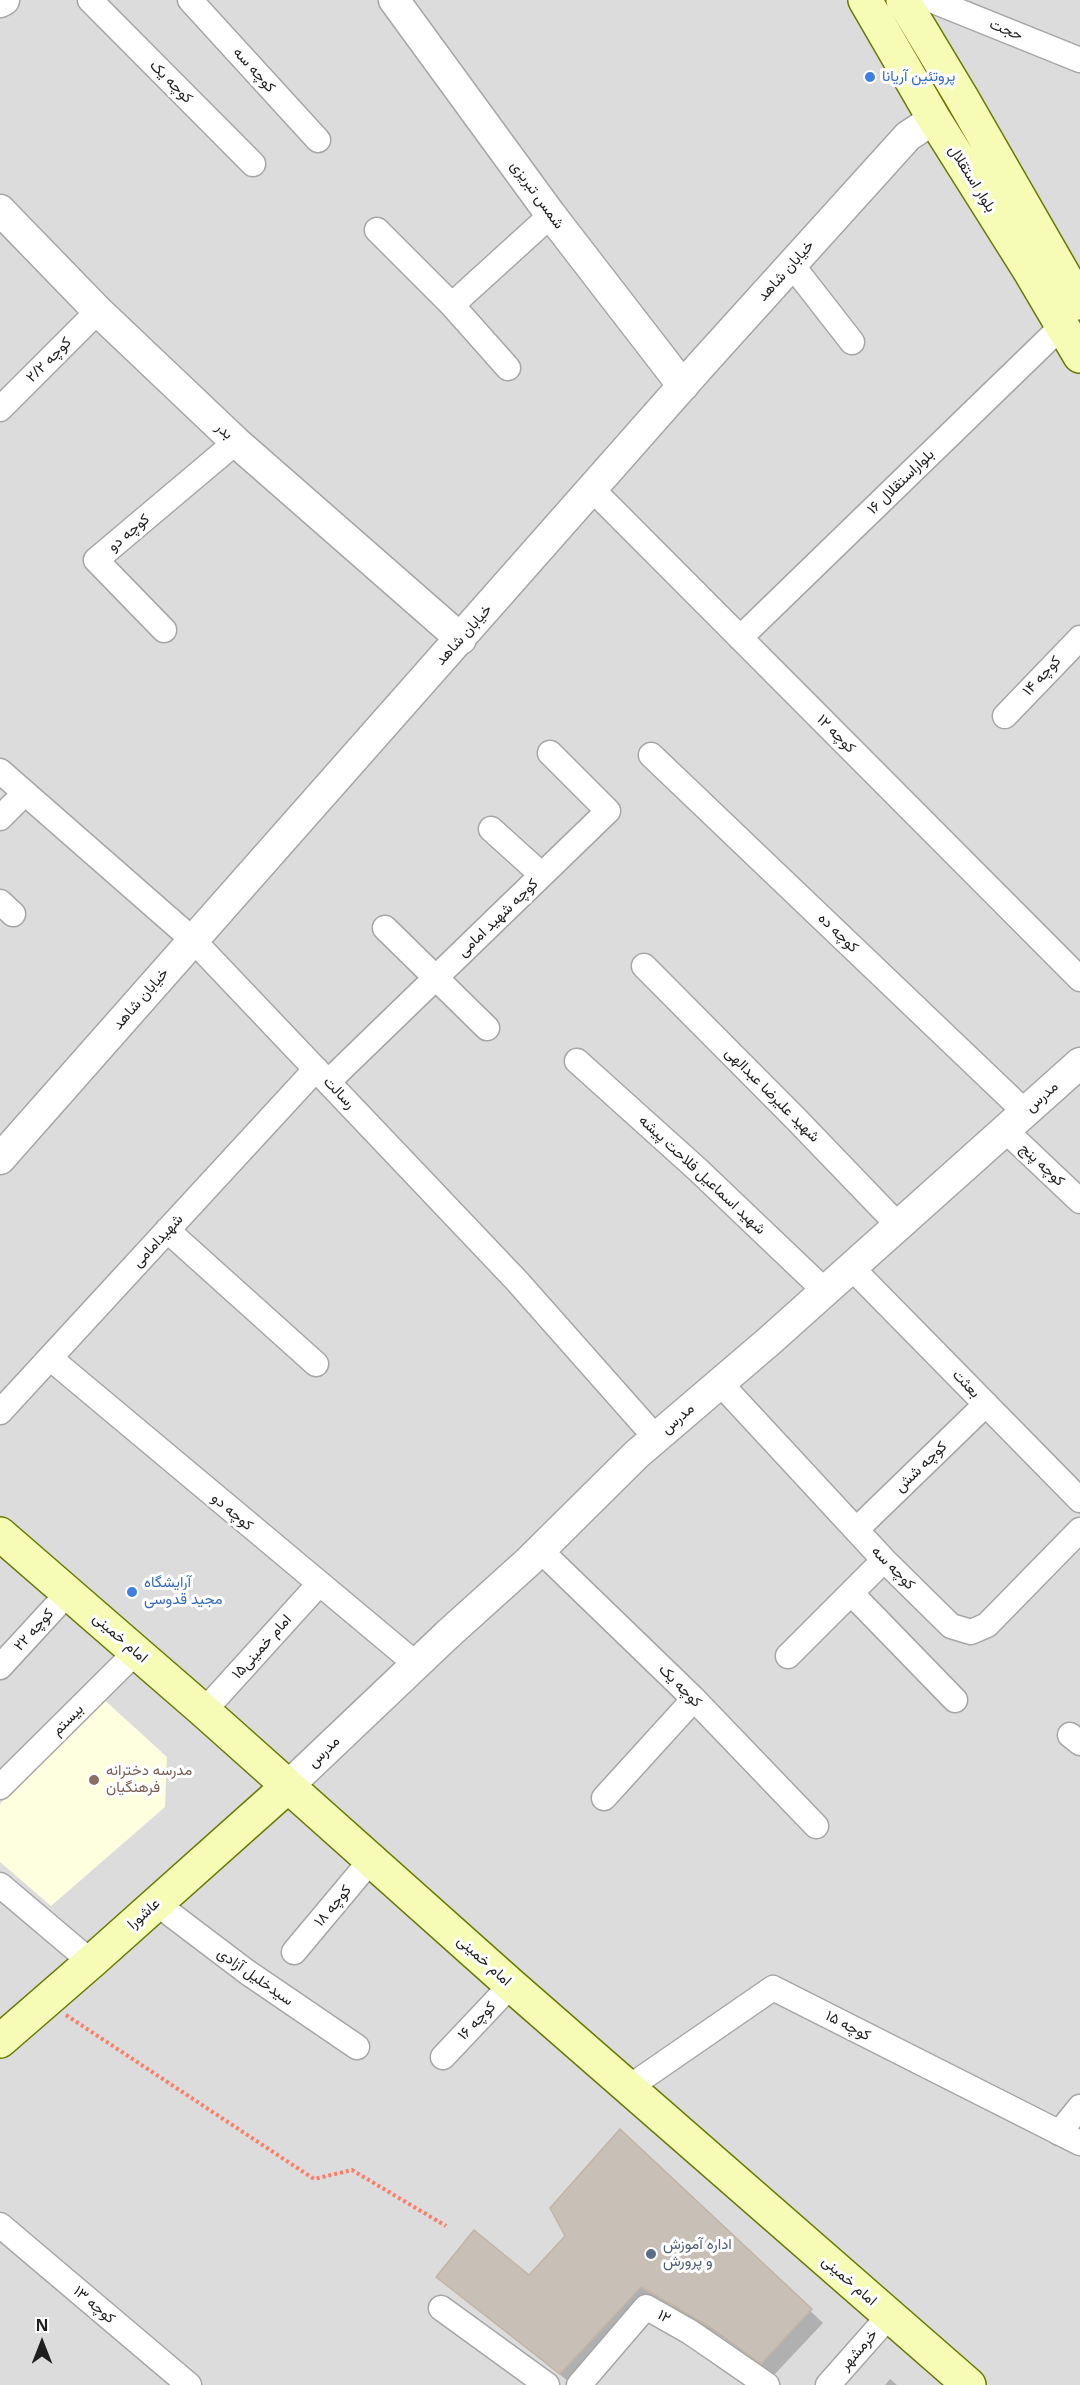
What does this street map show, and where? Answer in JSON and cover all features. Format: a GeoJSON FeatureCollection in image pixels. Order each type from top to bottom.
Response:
{"type":"FeatureCollection","features":[{"type":"Feature","properties":{"kind":"main road","name":"بلوار استقلال"},"geometry":{"type":"LineString","coordinates":[[865,0],[934,119],[1071,315]]}},
{"type":"Feature","properties":{"kind":"main road","name":"بلوار استقلال"},"geometry":{"type":"LineString","coordinates":[[903,0],[962,98],[1071,315],[1080,356]]}},
{"type":"Feature","properties":{"kind":"main road","name":"امام خمینی"},"geometry":{"type":"LineString","coordinates":[[0,1534],[204,1711],[628,2088],[969,2385]]}},
{"type":"Feature","properties":{"kind":"main road","name":"عاشورا"},"geometry":{"type":"LineString","coordinates":[[0,2041],[287,1787]]}},
{"type":"Feature","properties":{"kind":"street","name":"کوچه یک"},"geometry":{"type":"LineString","coordinates":[[90,0],[253,164]]}},
{"type":"Feature","properties":{"kind":"street","name":"کوچه سه"},"geometry":{"type":"LineString","coordinates":[[190,0],[318,140]]}},
{"type":"Feature","properties":{"kind":"street","name":"شمس تبریزی"},"geometry":{"type":"LineString","coordinates":[[394,0],[551,214],[683,386]]}},
{"type":"Feature","properties":{"kind":"street","name":"حجت"},"geometry":{"type":"LineString","coordinates":[[933,0],[1080,60]]}},
{"type":"Feature","properties":{"kind":"street","name":"خیابان شاهد"},"geometry":{"type":"LineString","coordinates":[[0,1159],[683,386],[908,136],[934,119]]}},
{"type":"Feature","properties":{"kind":"street","name":"بدر"},"geometry":{"type":"LineString","coordinates":[[0,210],[98,311],[236,442],[461,639]]}},
{"type":"Feature","properties":{"kind":"street"},"geometry":{"type":"LineString","coordinates":[[452,305],[551,214]]}},
{"type":"Feature","properties":{"kind":"street"},"geometry":{"type":"LineString","coordinates":[[377,230],[452,305],[508,368]]}},
{"type":"Feature","properties":{"kind":"street"},"geometry":{"type":"LineString","coordinates":[[792,265],[852,342]]}},
{"type":"Feature","properties":{"kind":"street","name":"کوچه ۲/۲"},"geometry":{"type":"LineString","coordinates":[[0,409],[98,311]]}},
{"type":"Feature","properties":{"kind":"street","name":"بلواراستقلال ۱۶"},"geometry":{"type":"LineString","coordinates":[[740,638],[1071,315]]}},
{"type":"Feature","properties":{"kind":"street","name":"کوچه دو"},"geometry":{"type":"LineString","coordinates":[[164,630],[96,560],[236,442]]}},
{"type":"Feature","properties":{"kind":"street","name":"کوچه ۱۲"},"geometry":{"type":"LineString","coordinates":[[592,489],[1080,979]]}},
{"type":"Feature","properties":{"kind":"street","name":"کوچه ۱۴"},"geometry":{"type":"LineString","coordinates":[[1005,716],[1080,638]]}},
{"type":"Feature","properties":{"kind":"street","name":"کوچه شهید امامی"},"geometry":{"type":"LineString","coordinates":[[322,1076],[435,979],[608,811],[550,753]]}},
{"type":"Feature","properties":{"kind":"street","name":"کوچه ده"},"geometry":{"type":"LineString","coordinates":[[651,754],[1015,1121]]}},
{"type":"Feature","properties":{"kind":"street","name":"رسالت"},"geometry":{"type":"LineString","coordinates":[[0,771],[193,940],[517,1281],[656,1438]]}},
{"type":"Feature","properties":{"kind":"street"},"geometry":{"type":"LineString","coordinates":[[0,818],[25,793]]}},
{"type":"Feature","properties":{"kind":"street"},"geometry":{"type":"LineString","coordinates":[[490,829],[542,875]]}},
{"type":"Feature","properties":{"kind":"street"},"geometry":{"type":"LineString","coordinates":[[385,928],[487,1028]]}},
{"type":"Feature","properties":{"kind":"street","name":"شهید علیرضا عبدالهی"},"geometry":{"type":"LineString","coordinates":[[644,966],[898,1225]]}},
{"type":"Feature","properties":{"kind":"street","name":"شهید اسماعیل فلاحت پیشه"},"geometry":{"type":"LineString","coordinates":[[577,1061],[697,1169],[825,1291]]}},
{"type":"Feature","properties":{"kind":"street","name":"مدرس"},"geometry":{"type":"LineString","coordinates":[[287,1787],[540,1550],[637,1454],[825,1291],[1080,1063]]}},
{"type":"Feature","properties":{"kind":"street","name":"شهیدامامی"},"geometry":{"type":"LineString","coordinates":[[0,1412],[167,1230],[322,1076]]}},
{"type":"Feature","properties":{"kind":"street","name":"کوچه پنج"},"geometry":{"type":"LineString","coordinates":[[1015,1121],[1080,1201]]}},
{"type":"Feature","properties":{"kind":"street"},"geometry":{"type":"LineString","coordinates":[[167,1230],[316,1364]]}},
{"type":"Feature","properties":{"kind":"street","name":"بعثت"},"geometry":{"type":"LineString","coordinates":[[851,1267],[1080,1500]]}},
{"type":"Feature","properties":{"kind":"street","name":"کوچه دو"},"geometry":{"type":"LineString","coordinates":[[50,1358],[416,1664]]}},
{"type":"Feature","properties":{"kind":"street","name":"کوچه سه"},"geometry":{"type":"LineString","coordinates":[[720,1383],[856,1530],[951,1626],[971,1632],[987,1625],[1080,1530]]}},
{"type":"Feature","properties":{"kind":"street","name":"کوچه شش"},"geometry":{"type":"LineString","coordinates":[[856,1530],[986,1404]]}},
{"type":"Feature","properties":{"kind":"street","name":"کوچه یک"},"geometry":{"type":"LineString","coordinates":[[540,1550],[694,1699],[816,1826]]}},
{"type":"Feature","properties":{"kind":"street"},"geometry":{"type":"LineString","coordinates":[[788,1656],[885,1560]]}},
{"type":"Feature","properties":{"kind":"street","name":"امام خمینی۱۵"},"geometry":{"type":"LineString","coordinates":[[204,1711],[319,1584]]}},
{"type":"Feature","properties":{"kind":"street","name":"کوچه ۲۲"},"geometry":{"type":"LineString","coordinates":[[0,1667],[68,1593]]}},
{"type":"Feature","properties":{"kind":"street"},"geometry":{"type":"LineString","coordinates":[[852,1594],[955,1700]]}},
{"type":"Feature","properties":{"kind":"street","name":"بیستم"},"geometry":{"type":"LineString","coordinates":[[0,1787],[136,1652]]}},
{"type":"Feature","properties":{"kind":"street"},"geometry":{"type":"LineString","coordinates":[[604,1798],[694,1699]]}},
{"type":"Feature","properties":{"kind":"street","name":"کوچه ۱۸"},"geometry":{"type":"LineString","coordinates":[[294,1952],[371,1860]]}},
{"type":"Feature","properties":{"kind":"street"},"geometry":{"type":"LineString","coordinates":[[0,1885],[91,1962]]}},
{"type":"Feature","properties":{"kind":"street","name":"سیدخلیل آزادی"},"geometry":{"type":"LineString","coordinates":[[156,1903],[247,1972],[357,2047]]}},
{"type":"Feature","properties":{"kind":"street","name":"کوچه ۱۶"},"geometry":{"type":"LineString","coordinates":[[443,2057],[511,1985]]}},
{"type":"Feature","properties":{"kind":"street","name":"کوچه ۱۵"},"geometry":{"type":"LineString","coordinates":[[628,2088],[773,1988],[1069,2138]]}},
{"type":"Feature","properties":{"kind":"street"},"geometry":{"type":"LineString","coordinates":[[1069,2138],[1080,2107]]}},
{"type":"Feature","properties":{"kind":"street","name":"کوچه ۱۳"},"geometry":{"type":"LineString","coordinates":[[0,2225],[189,2385]]}},
{"type":"Feature","properties":{"kind":"street","name":"۱۲"},"geometry":{"type":"LineString","coordinates":[[579,2385],[645,2307],[690,2332],[767,2385]]}},
{"type":"Feature","properties":{"kind":"street"},"geometry":{"type":"LineString","coordinates":[[441,2308],[547,2385]]}},
{"type":"Feature","properties":{"kind":"street","name":"خرمشهر"},"geometry":{"type":"LineString","coordinates":[[828,2385],[889,2316]]}},
{"type":"Feature","properties":{"kind":"path"},"geometry":{"type":"LineString","coordinates":[[46,2002],[314,2179],[352,2170],[446,2226]]}},
{"type":"Feature","properties":{"kind":"shaded area"},"geometry":{"type":"Polygon","coordinates":[[[0,0],[1080,0],[1080,2385],[0,2385],[0,0]]]}},
{"type":"Feature","properties":{"kind":"shaded area","name":"مدرسه دخترانه فرهنگیان"},"geometry":{"type":"Polygon","coordinates":[[[98,1694],[167,1757],[165,1807],[51,1906],[0,1862],[0,1804],[98,1694]]]}},
{"type":"Feature","properties":{"kind":"building","name":"اداره آموزش و پرورش"},"geometry":{"type":"Polygon","coordinates":[[[620,2129],[812,2309],[761,2364],[710,2327],[641,2287],[560,2374],[436,2277],[474,2230],[529,2275],[565,2236],[550,2208],[620,2129]]]}},
{"type":"Feature","properties":{"kind":"place","name":"پروتئین آریانا"},"geometry":{"type":"Point","coordinates":[870,77]}},
{"type":"Feature","properties":{"kind":"place","name":"آرایشگاه مجید قدوسی"},"geometry":{"type":"Point","coordinates":[132,1592]}},
{"type":"Feature","properties":{"kind":"place","name":"مدرسه دخترانه فرهنگیان"},"geometry":{"type":"Point","coordinates":[94,1780]}},
{"type":"Feature","properties":{"kind":"place","name":"اداره آموزش و پرورش"},"geometry":{"type":"Point","coordinates":[651,2254]}}]}
